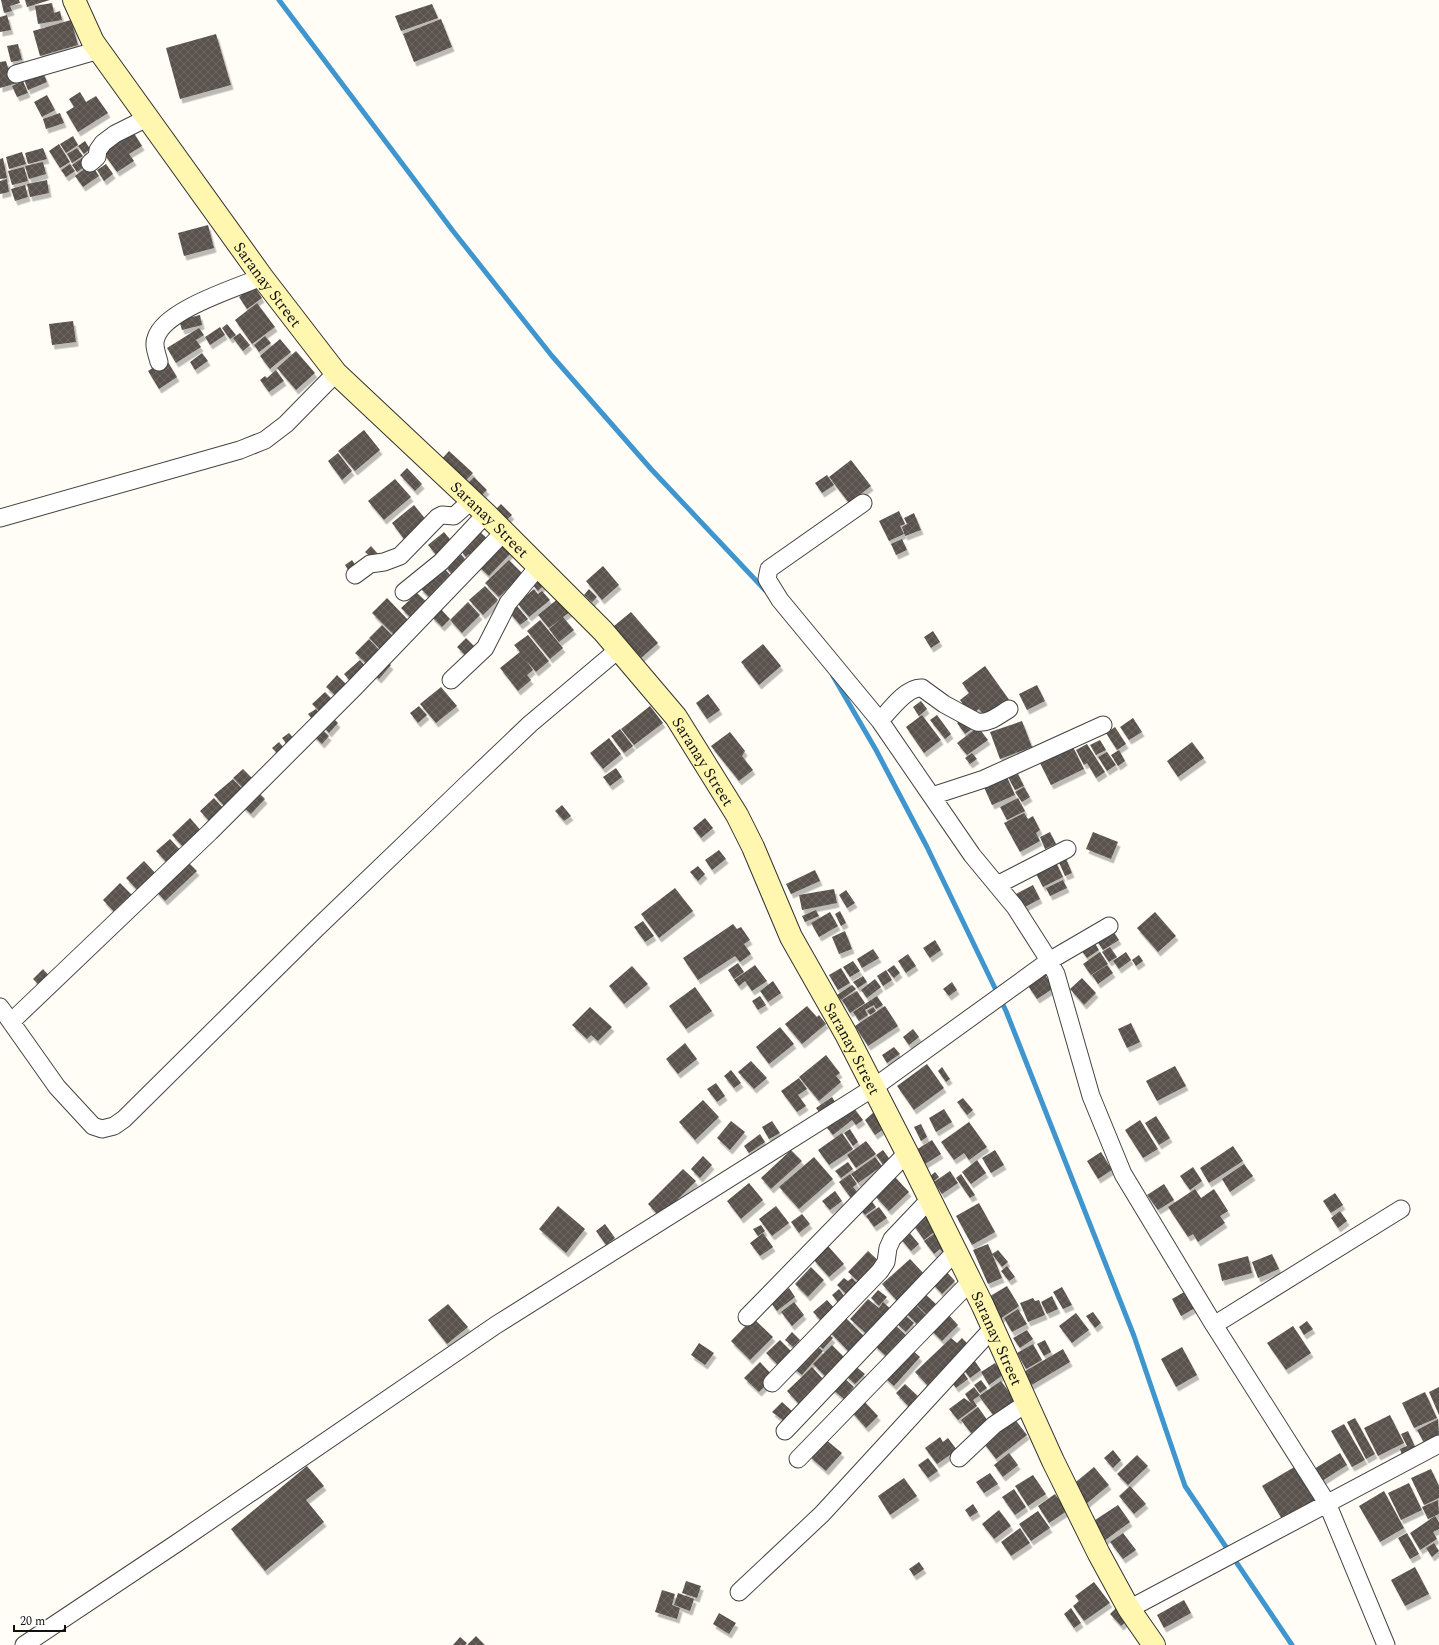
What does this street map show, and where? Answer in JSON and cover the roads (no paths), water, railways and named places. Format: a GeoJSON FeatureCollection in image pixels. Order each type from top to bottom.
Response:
{"type":"FeatureCollection","features":[{"type":"Feature","properties":{"kind":"street","name":"Saranay Street"},"geometry":{"type":"LineString","coordinates":[[74,0],[93,42],[262,277],[336,373],[504,532],[603,631],[676,717],[737,815],[791,937],[846,1034],[907,1152],[983,1306],[992,1329],[1053,1461],[1098,1554],[1129,1610],[1154,1645]]}},
{"type":"Feature","properties":{"kind":"street"},"geometry":{"type":"LineString","coordinates":[[16,74],[99,50]]}},
{"type":"Feature","properties":{"kind":"street"},"geometry":{"type":"LineString","coordinates":[[90,163],[97,157],[98,150],[102,143],[115,134],[147,118]]}},
{"type":"Feature","properties":{"kind":"street"},"geometry":{"type":"LineString","coordinates":[[159,362],[155,346],[156,338],[160,330],[172,318],[189,307],[262,277]]}},
{"type":"Feature","properties":{"kind":"street"},"geometry":{"type":"LineString","coordinates":[[0,518],[240,450],[265,440],[286,424],[336,373]]}},
{"type":"Feature","properties":{"kind":"street"},"geometry":{"type":"LineString","coordinates":[[863,503],[769,569],[767,579],[780,600],[880,721],[972,855],[1015,907],[1049,961],[1056,974],[1091,1096],[1123,1174],[1214,1325],[1327,1503],[1386,1645]]}},
{"type":"Feature","properties":{"kind":"street"},"geometry":{"type":"LineString","coordinates":[[355,575],[370,564],[384,562],[400,556],[438,517],[442,515],[454,516],[478,507]]}},
{"type":"Feature","properties":{"kind":"street"},"geometry":{"type":"LineString","coordinates":[[404,592],[441,562],[478,507]]}},
{"type":"Feature","properties":{"kind":"street"},"geometry":{"type":"LineString","coordinates":[[11,1022],[210,832],[355,687],[504,532]]}},
{"type":"Feature","properties":{"kind":"street"},"geometry":{"type":"LineString","coordinates":[[451,680],[484,648],[508,603],[538,567]]}},
{"type":"Feature","properties":{"kind":"street"},"geometry":{"type":"LineString","coordinates":[[0,1007],[57,1088],[83,1116],[97,1129],[114,1126],[124,1119],[316,928],[530,724],[618,649]]}},
{"type":"Feature","properties":{"kind":"street"},"geometry":{"type":"LineString","coordinates":[[880,721],[901,698],[911,690],[918,687],[922,688],[944,704],[977,722],[983,723],[988,721],[1009,709]]}},
{"type":"Feature","properties":{"kind":"street"},"geometry":{"type":"LineString","coordinates":[[932,796],[984,779],[1103,725]]}},
{"type":"Feature","properties":{"kind":"street"},"geometry":{"type":"LineString","coordinates":[[997,885],[1067,849]]}},
{"type":"Feature","properties":{"kind":"street"},"geometry":{"type":"LineString","coordinates":[[24,1645],[177,1543],[496,1325],[873,1088],[1049,961],[1108,926]]}},
{"type":"Feature","properties":{"kind":"street"},"geometry":{"type":"LineString","coordinates":[[747,1317],[907,1152]]}},
{"type":"Feature","properties":{"kind":"street"},"geometry":{"type":"LineString","coordinates":[[772,1383],[880,1271],[886,1262],[888,1248],[892,1239],[930,1199]]}},
{"type":"Feature","properties":{"kind":"street"},"geometry":{"type":"LineString","coordinates":[[1214,1325],[1401,1209]]}},
{"type":"Feature","properties":{"kind":"street"},"geometry":{"type":"LineString","coordinates":[[785,1431],[956,1251]]}},
{"type":"Feature","properties":{"kind":"street"},"geometry":{"type":"LineString","coordinates":[[798,1459],[970,1282]]}},
{"type":"Feature","properties":{"kind":"street"},"geometry":{"type":"LineString","coordinates":[[739,1592],[822,1514],[992,1329]]}},
{"type":"Feature","properties":{"kind":"street"},"geometry":{"type":"LineString","coordinates":[[959,1458],[994,1425],[1027,1403]]}},
{"type":"Feature","properties":{"kind":"street"},"geometry":{"type":"LineString","coordinates":[[1129,1610],[1439,1444]]}},
{"type":"Feature","properties":{"kind":"waterway"},"geometry":{"type":"LineString","coordinates":[[279,0],[453,231],[552,356],[651,469],[765,590]]}},
{"type":"Feature","properties":{"kind":"waterway"},"geometry":{"type":"LineString","coordinates":[[833,676],[876,750],[927,847],[1006,1011],[1134,1336],[1185,1486],[1292,1645]]}}]}
